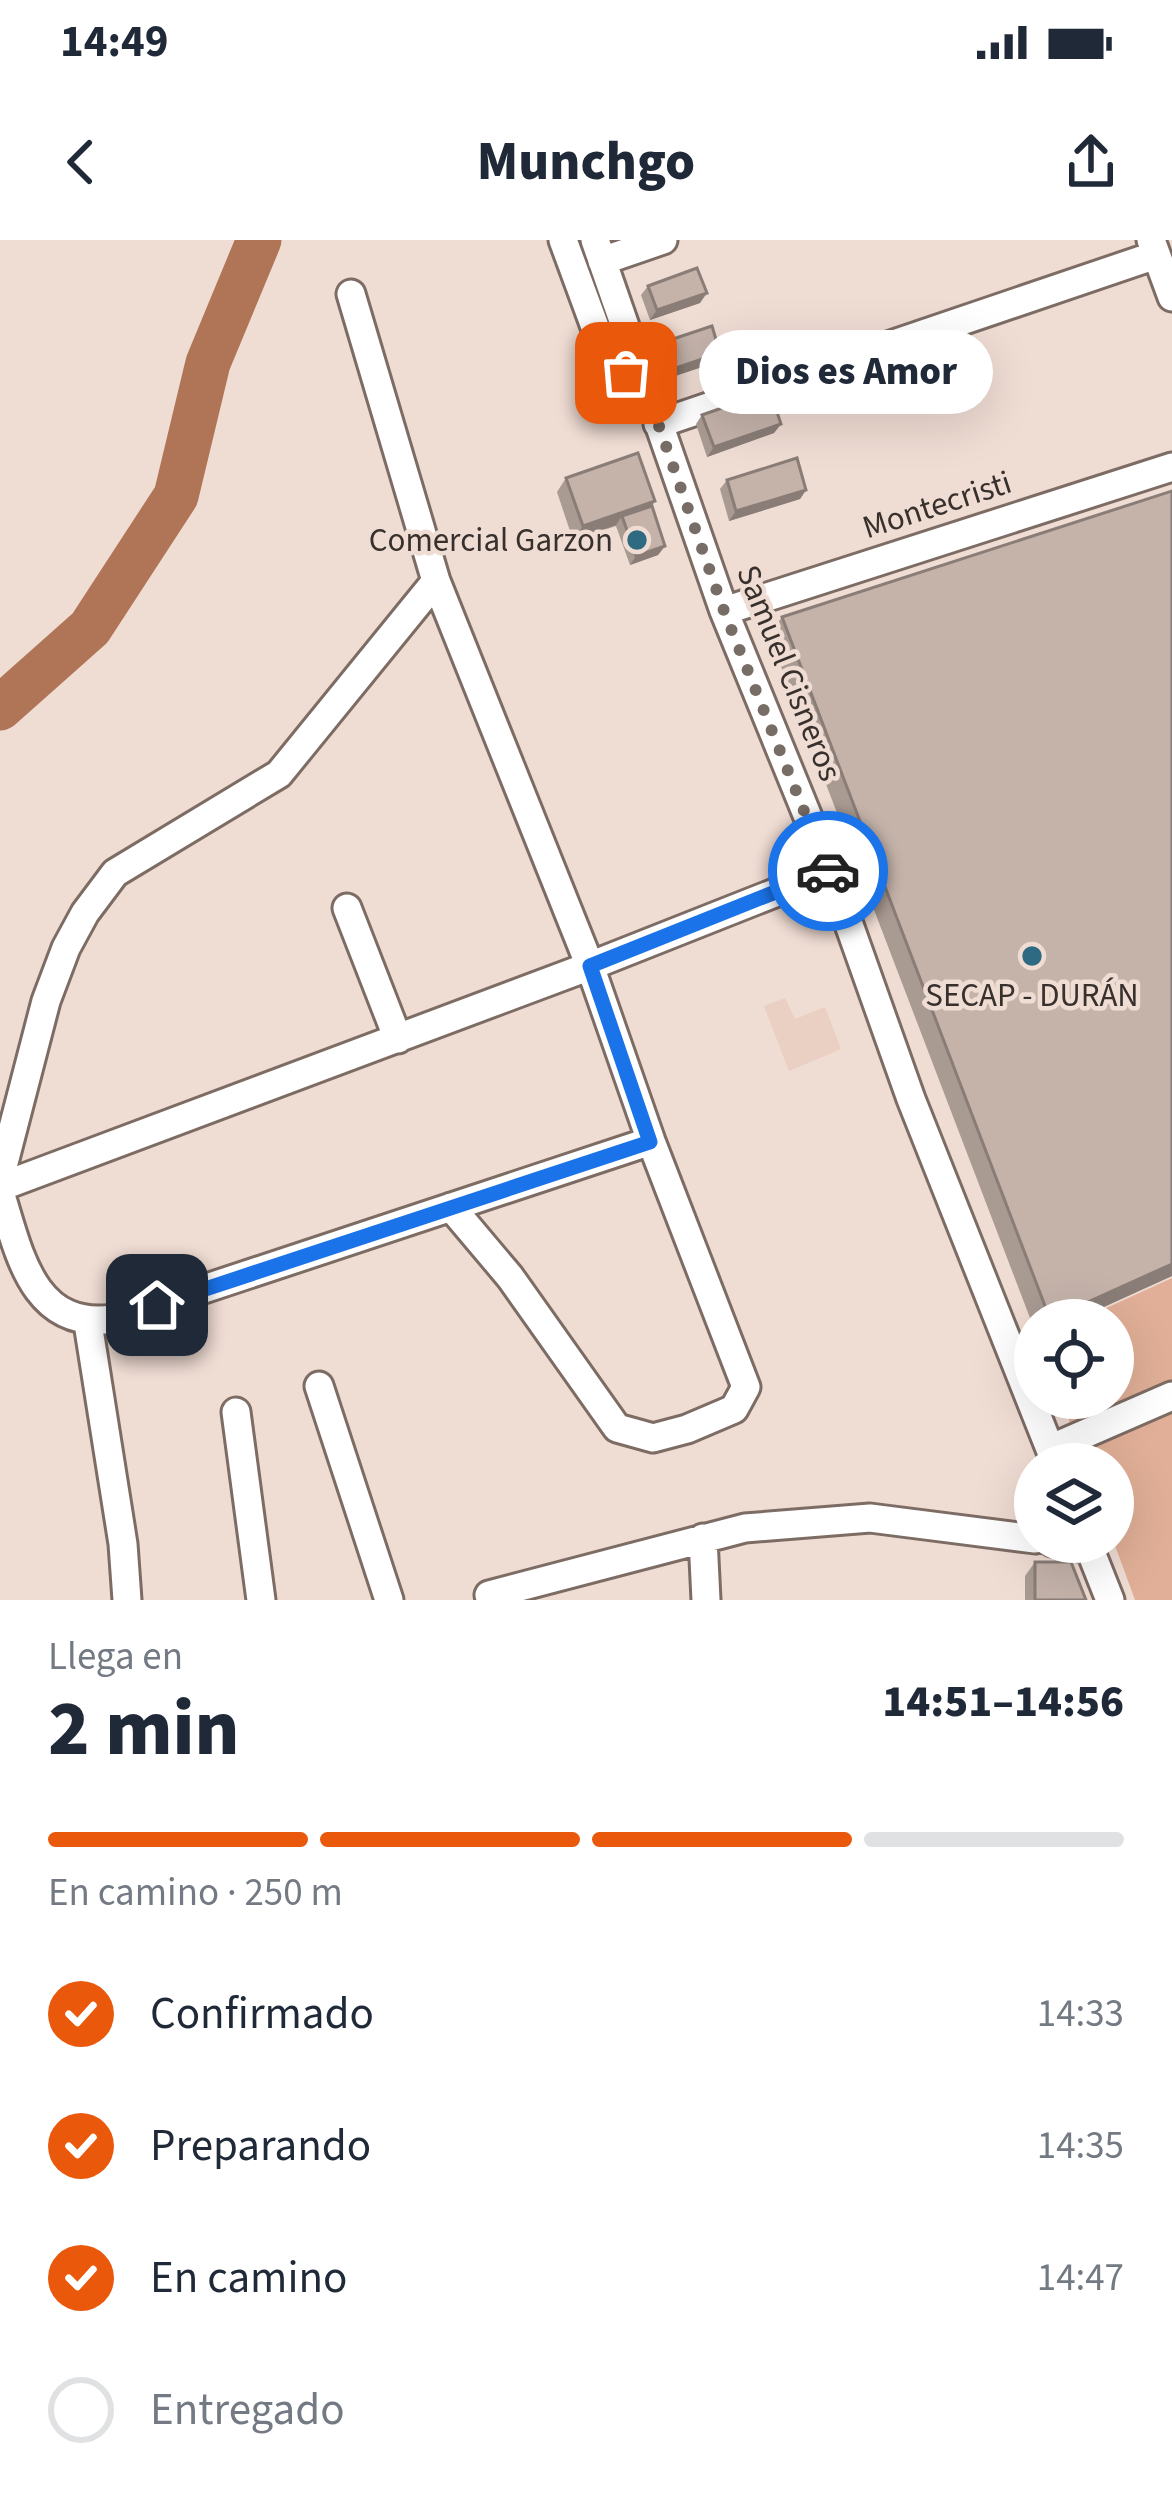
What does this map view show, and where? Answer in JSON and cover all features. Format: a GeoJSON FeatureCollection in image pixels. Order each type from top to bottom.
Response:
{"type":"FeatureCollection","features":[{"type":"Feature","properties":{"kind":"street"},"geometry":{"type":"LineString","coordinates":[[562,240],[605,354],[647,392]]}},
{"type":"Feature","properties":{"kind":"street"},"geometry":{"type":"LineString","coordinates":[[598,250],[663,240]]}},
{"type":"Feature","properties":{"kind":"street"},"geometry":{"type":"LineString","coordinates":[[658,424],[1154,248],[1172,297]]}},
{"type":"Feature","properties":{"kind":"street","name":"Samuel Cisneros"},"geometry":{"type":"LineString","coordinates":[[598,250],[724,611],[830,871],[911,1099],[1017,1330],[1049,1443]]}},
{"type":"Feature","properties":{"kind":"street"},"geometry":{"type":"LineString","coordinates":[[352,294],[436,581],[590,966],[650,1142],[746,1387],[734,1409],[653,1438],[617,1428],[511,1277],[451,1208]]}},
{"type":"Feature","properties":{"kind":"street","name":"Montecristi"},"geometry":{"type":"LineString","coordinates":[[724,611],[1172,467]]}},
{"type":"Feature","properties":{"kind":"street"},"geometry":{"type":"LineString","coordinates":[[436,581],[279,773],[115,873],[85,913],[46,1001],[0,1186],[32,1283],[50,1305],[88,1322],[113,1319],[650,1142]]}},
{"type":"Feature","properties":{"kind":"street"},"geometry":{"type":"LineString","coordinates":[[0,1186],[398,1039],[830,871]]}},
{"type":"Feature","properties":{"kind":"street"},"geometry":{"type":"LineString","coordinates":[[347,908],[398,1039]]}},
{"type":"Feature","properties":{"kind":"street"},"geometry":{"type":"LineString","coordinates":[[88,1322],[123,1544],[127,1600]]}},
{"type":"Feature","properties":{"kind":"street"},"geometry":{"type":"LineString","coordinates":[[320,1386],[389,1600]]}},
{"type":"Feature","properties":{"kind":"street"},"geometry":{"type":"LineString","coordinates":[[1080,1443],[1172,1396]]}},
{"type":"Feature","properties":{"kind":"street"},"geometry":{"type":"LineString","coordinates":[[236,1412],[261,1600]]}},
{"type":"Feature","properties":{"kind":"street"},"geometry":{"type":"LineString","coordinates":[[489,1595],[745,1528],[870,1518],[1014,1536]]}},
{"type":"Feature","properties":{"kind":"street"},"geometry":{"type":"LineString","coordinates":[[703,1538],[706,1600]]}},
{"type":"Feature","properties":{"kind":"street"},"geometry":{"type":"LineString","coordinates":[[1095,1563],[1110,1600]]}},
{"type":"Feature","properties":{"kind":"shaded area"},"geometry":{"type":"Polygon","coordinates":[[[785,998],[795,1019],[825,1007],[841,1049],[789,1071],[764,1006],[785,998]]]}},
{"type":"Feature","properties":{"kind":"shaded area"},"geometry":{"type":"Polygon","coordinates":[[[1172,1278],[1172,1600],[1135,1600],[1121,1563],[1134,1563],[1134,1443],[1077,1443],[1069,1419],[1134,1419],[1134,1299],[1126,1299],[1172,1278]]]}},
{"type":"Feature","properties":{"kind":"building"},"geometry":{"type":"Polygon","coordinates":[[[697,268],[707,293],[657,310],[648,286],[697,268]]]}},
{"type":"Feature","properties":{"kind":"building"},"geometry":{"type":"Polygon","coordinates":[[[712,326],[720,353],[676,368],[667,341],[712,326]]]}},
{"type":"Feature","properties":{"kind":"building"},"geometry":{"type":"Polygon","coordinates":[[[770,391],[781,424],[714,447],[702,415],[770,391]]]}},
{"type":"Feature","properties":{"kind":"building"},"geometry":{"type":"Polygon","coordinates":[[[638,453],[655,501],[583,526],[566,478],[638,453]]]}},
{"type":"Feature","properties":{"kind":"building"},"geometry":{"type":"Polygon","coordinates":[[[797,458],[806,490],[736,511],[727,480],[797,458]]]}},
{"type":"Feature","properties":{"kind":"building","name":"SECAP - DURÁN"},"geometry":{"type":"Polygon","coordinates":[[[1172,491],[1172,1264],[1094,1299],[1042,1299],[782,617],[1172,491]]]}},
{"type":"Feature","properties":{"kind":"building","name":"Comercial Garzon"},"geometry":{"type":"Polygon","coordinates":[[[652,506],[665,546],[636,556],[622,516],[652,506]]]}},
{"type":"Feature","properties":{"kind":"building"},"geometry":{"type":"Polygon","coordinates":[[[1035,1563],[1071,1563],[1086,1600],[1035,1600],[1035,1563]]]}},
{"type":"Feature","properties":{"kind":"waterway"},"geometry":{"type":"LineString","coordinates":[[0,708],[90,628],[176,496],[208,363],[259,240]]}},
{"type":"Feature","properties":{"kind":"way so far"},"geometry":{"type":"LineString","coordinates":[[626,373],[647,392],[724,611],[828,871]]}},
{"type":"Feature","properties":{"kind":"place","name":"Dios es Amor"},"geometry":{"type":"Point","coordinates":[626,373]}},
{"type":"Feature","properties":{"kind":"place","name":"Comercial Garzon"},"geometry":{"type":"Point","coordinates":[637,540]}},
{"type":"Feature","properties":{"kind":"place","name":"SECAP - DURÁN"},"geometry":{"type":"Point","coordinates":[1032,956]}},
{"type":"Feature","properties":{"kind":"route"},"geometry":{"type":"LineString","coordinates":[[157,1305],[650,1142],[590,966],[828,871]]}}]}
